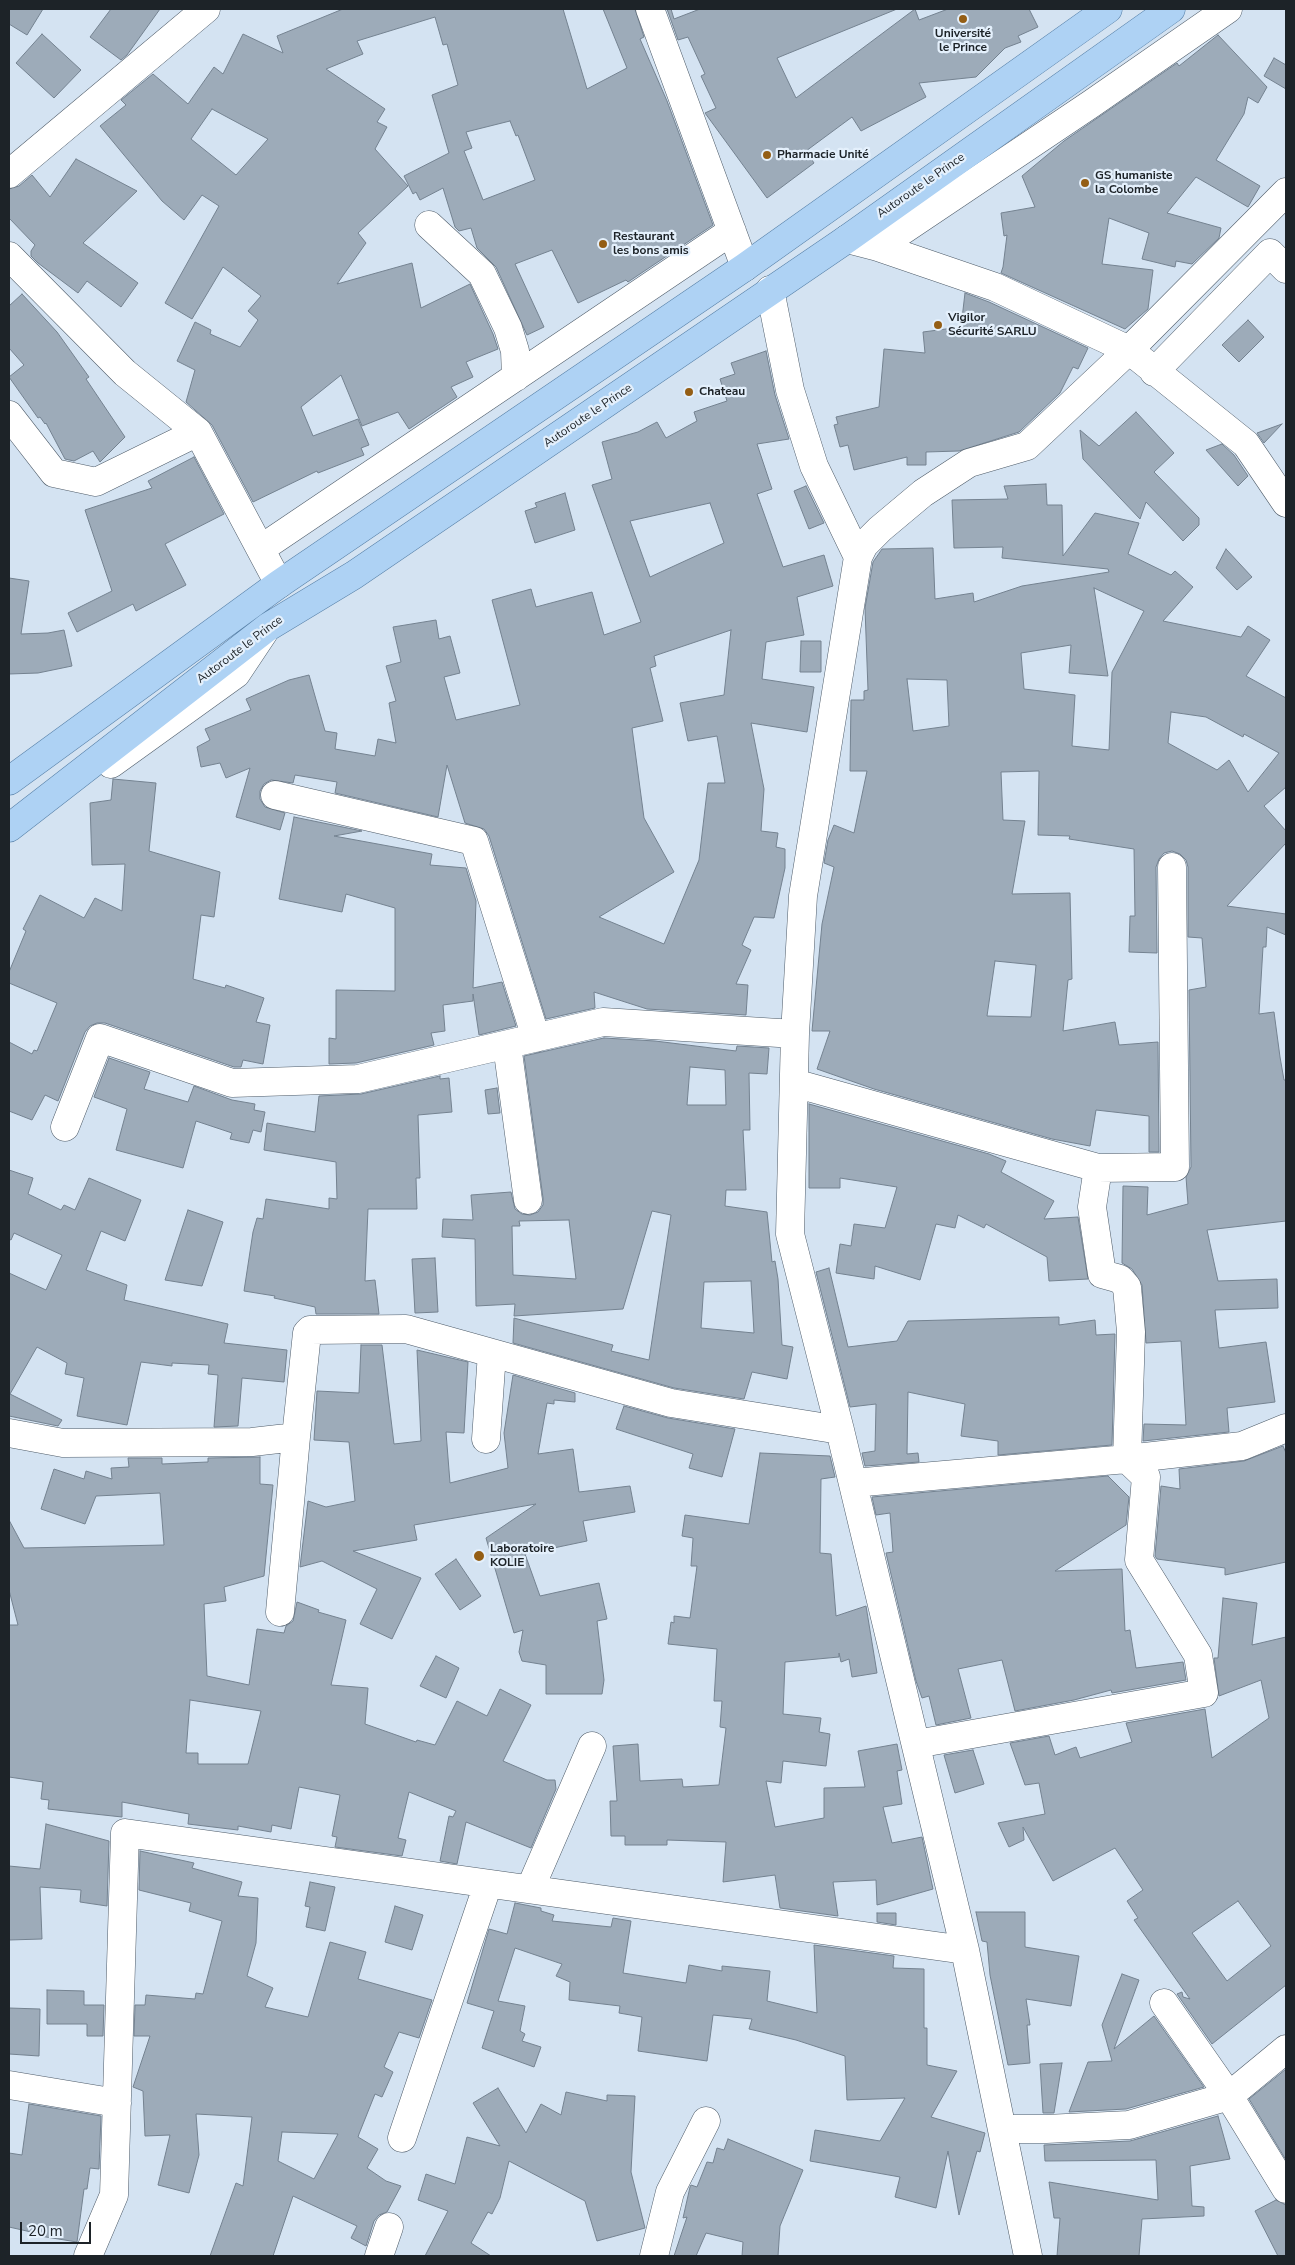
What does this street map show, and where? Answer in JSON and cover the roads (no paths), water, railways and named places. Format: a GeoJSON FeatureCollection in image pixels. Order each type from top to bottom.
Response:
{"type":"FeatureCollection","features":[{"type":"Feature","properties":{"kind":"main road"},"geometry":{"type":"LineString","coordinates":[[9,781],[279,584],[744,267],[1108,9]]}},
{"type":"Feature","properties":{"kind":"main road","name":"Autoroute le Prince"},"geometry":{"type":"LineString","coordinates":[[9,828],[268,627],[354,575],[847,239],[1171,9]]}},
{"type":"Feature","properties":{"kind":"street"},"geometry":{"type":"LineString","coordinates":[[9,174],[206,9]]}},
{"type":"Feature","properties":{"kind":"street"},"geometry":{"type":"LineString","coordinates":[[650,9],[744,267]]}},
{"type":"Feature","properties":{"kind":"street"},"geometry":{"type":"LineString","coordinates":[[878,247],[1091,104],[1228,9]]}},
{"type":"Feature","properties":{"kind":"street"},"geometry":{"type":"LineString","coordinates":[[1028,2256],[965,1950],[853,1483],[790,1234],[795,1034],[803,896],[858,557],[864,545],[923,493],[969,463],[1027,446],[1129,350],[1286,192]]}},
{"type":"Feature","properties":{"kind":"street"},"geometry":{"type":"LineString","coordinates":[[429,224],[482,274],[508,328],[515,351],[516,377]]}},
{"type":"Feature","properties":{"kind":"street"},"geometry":{"type":"LineString","coordinates":[[262,548],[732,231]]}},
{"type":"Feature","properties":{"kind":"street"},"geometry":{"type":"LineString","coordinates":[[847,239],[878,247],[995,287],[1129,350],[1246,444],[1286,503]]}},
{"type":"Feature","properties":{"kind":"street"},"geometry":{"type":"LineString","coordinates":[[1154,372],[1270,252],[1286,269]]}},
{"type":"Feature","properties":{"kind":"street"},"geometry":{"type":"LineString","coordinates":[[9,256],[125,373],[198,432],[262,548],[279,584]]}},
{"type":"Feature","properties":{"kind":"street"},"geometry":{"type":"LineString","coordinates":[[770,290],[790,390],[814,466],[858,557]]}},
{"type":"Feature","properties":{"kind":"street"},"geometry":{"type":"LineString","coordinates":[[9,415],[54,472],[96,482],[198,432]]}},
{"type":"Feature","properties":{"kind":"street"},"geometry":{"type":"LineString","coordinates":[[9,842],[40,816],[236,674],[268,627]]}},
{"type":"Feature","properties":{"kind":"street"},"geometry":{"type":"LineString","coordinates":[[275,795],[474,841],[536,1038]]}},
{"type":"Feature","properties":{"kind":"street"},"geometry":{"type":"LineString","coordinates":[[794,1083],[1098,1168],[1175,1168],[1172,867]]}},
{"type":"Feature","properties":{"kind":"street"},"geometry":{"type":"LineString","coordinates":[[65,1127],[100,1038],[232,1083],[358,1079],[603,1022],[795,1034]]}},
{"type":"Feature","properties":{"kind":"street"},"geometry":{"type":"LineString","coordinates":[[507,1045],[528,1200]]}},
{"type":"Feature","properties":{"kind":"street"},"geometry":{"type":"LineString","coordinates":[[916,1744],[1204,1693],[1198,1655],[1139,1560],[1146,1477],[1127,1459],[1131,1332],[1128,1296],[1126,1287],[1120,1279],[1102,1274],[1092,1207],[1098,1168]]}},
{"type":"Feature","properties":{"kind":"street"},"geometry":{"type":"LineString","coordinates":[[280,1612],[307,1333],[310,1330],[406,1329],[671,1403],[840,1430]]}},
{"type":"Feature","properties":{"kind":"street"},"geometry":{"type":"LineString","coordinates":[[486,1439],[492,1353]]}},
{"type":"Feature","properties":{"kind":"street"},"geometry":{"type":"LineString","coordinates":[[853,1483],[1127,1459],[1242,1446],[1286,1428]]}},
{"type":"Feature","properties":{"kind":"street"},"geometry":{"type":"LineString","coordinates":[[9,1433],[63,1443],[252,1442],[296,1437]]}},
{"type":"Feature","properties":{"kind":"street"},"geometry":{"type":"LineString","coordinates":[[530,1889],[592,1746]]}},
{"type":"Feature","properties":{"kind":"street"},"geometry":{"type":"LineString","coordinates":[[88,2256],[114,2195],[125,1832],[965,1950]]}},
{"type":"Feature","properties":{"kind":"street"},"geometry":{"type":"LineString","coordinates":[[402,2138],[488,1884]]}},
{"type":"Feature","properties":{"kind":"street"},"geometry":{"type":"LineString","coordinates":[[1164,2003],[1229,2096],[1286,2189]]}},
{"type":"Feature","properties":{"kind":"street"},"geometry":{"type":"LineString","coordinates":[[1002,2129],[1046,2130],[1129,2125],[1229,2096],[1286,2049]]}},
{"type":"Feature","properties":{"kind":"street"},"geometry":{"type":"LineString","coordinates":[[9,2085],[117,2104]]}},
{"type":"Feature","properties":{"kind":"street"},"geometry":{"type":"LineString","coordinates":[[654,2256],[670,2192],[706,2121]]}},
{"type":"Feature","properties":{"kind":"street"},"geometry":{"type":"LineString","coordinates":[[380,2256],[390,2227]]}},
{"type":"Feature","properties":{"kind":"place","name":"Université le Prince"},"geometry":{"type":"Point","coordinates":[963,19]}},
{"type":"Feature","properties":{"kind":"place","name":"Pharmacie Unité"},"geometry":{"type":"Point","coordinates":[767,155]}},
{"type":"Feature","properties":{"kind":"place","name":"GS humaniste la Colombe"},"geometry":{"type":"Point","coordinates":[1085,183]}},
{"type":"Feature","properties":{"kind":"place","name":"Restaurant les bons amis"},"geometry":{"type":"Point","coordinates":[603,244]}},
{"type":"Feature","properties":{"kind":"place","name":"Vigilor Sécurité SARLU"},"geometry":{"type":"Point","coordinates":[938,325]}},
{"type":"Feature","properties":{"kind":"place","name":"Chateau"},"geometry":{"type":"Point","coordinates":[689,392]}},
{"type":"Feature","properties":{"kind":"place","name":"Laboratoire KOLIE"},"geometry":{"type":"Point","coordinates":[479,1556]}}]}
